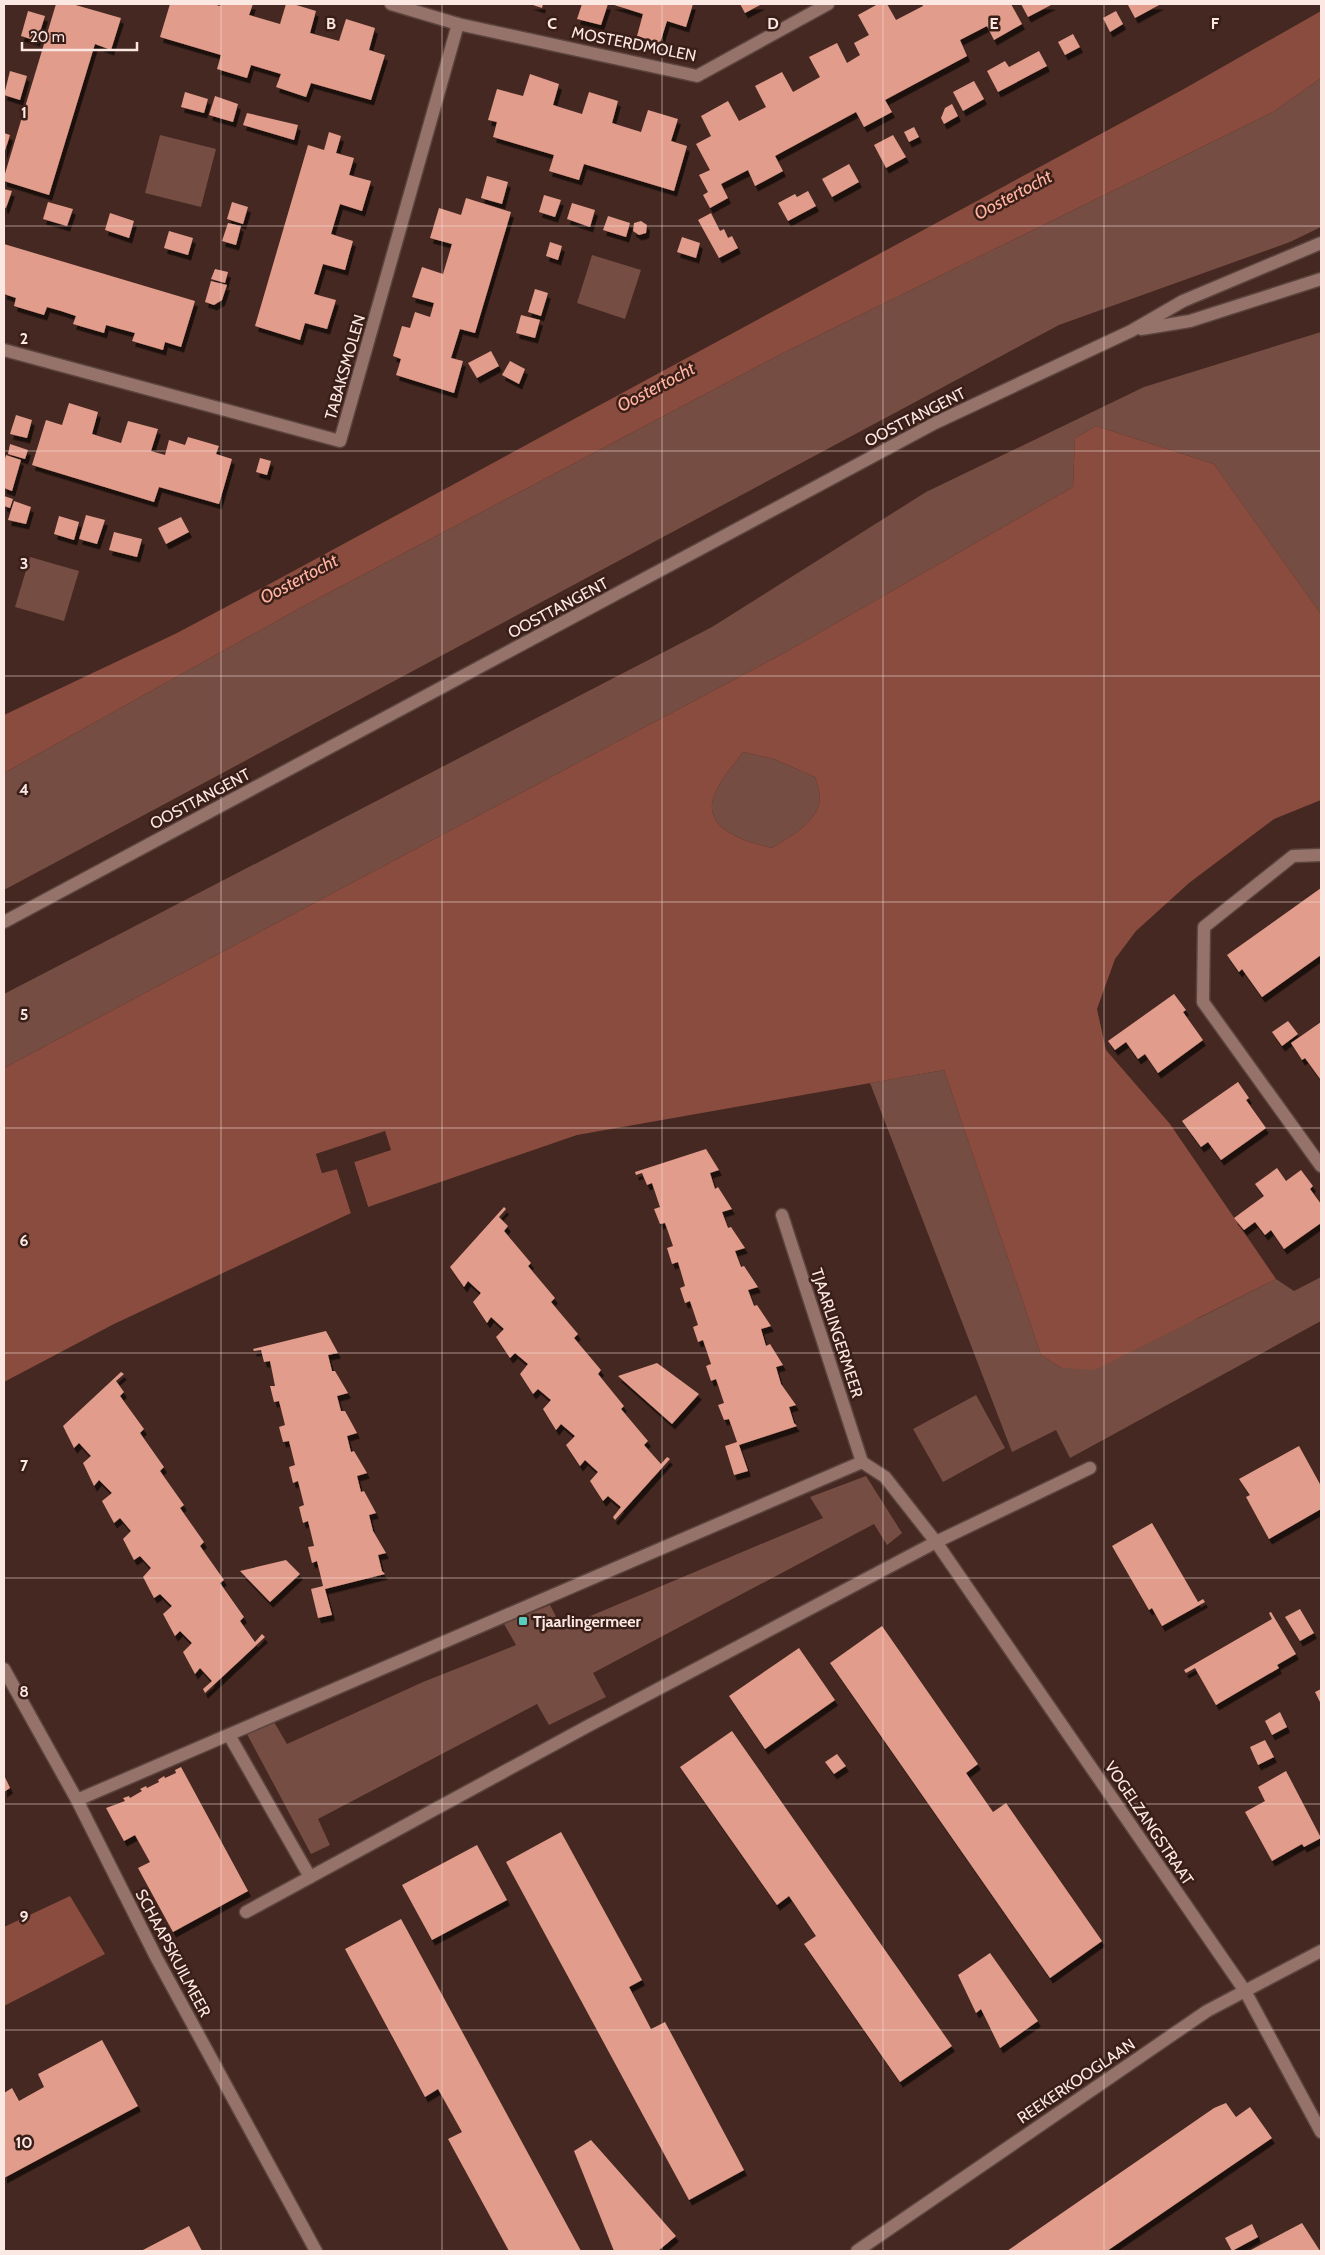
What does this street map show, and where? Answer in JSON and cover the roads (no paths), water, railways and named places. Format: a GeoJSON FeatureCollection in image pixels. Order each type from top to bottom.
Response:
{"type":"FeatureCollection","features":[{"type":"Feature","properties":{"kind":"street","name":"MOSTERDMOLEN"},"geometry":{"type":"LineString","coordinates":[[392,4],[458,24],[697,76],[828,4]]}},
{"type":"Feature","properties":{"kind":"street","name":"TABAKSMOLEN"},"geometry":{"type":"LineString","coordinates":[[4,350],[340,441],[458,24]]}},
{"type":"Feature","properties":{"kind":"street","name":"OOSTTANGENT"},"geometry":{"type":"LineString","coordinates":[[4,922],[935,423],[1131,331],[1182,301],[1321,243]]}},
{"type":"Feature","properties":{"kind":"street","name":"OOSTTANGENT"},"geometry":{"type":"LineString","coordinates":[[1131,331],[1190,321],[1321,279]]}},
{"type":"Feature","properties":{"kind":"street"},"geometry":{"type":"LineString","coordinates":[[1321,855],[1293,856],[1204,926],[1203,1002],[1321,1166]]}},
{"type":"Feature","properties":{"kind":"street","name":"TJAARLINGERMEER"},"geometry":{"type":"LineString","coordinates":[[782,1215],[862,1462]]}},
{"type":"Feature","properties":{"kind":"street"},"geometry":{"type":"LineString","coordinates":[[77,1800],[862,1462],[885,1477],[936,1542]]}},
{"type":"Feature","properties":{"kind":"street"},"geometry":{"type":"LineString","coordinates":[[246,1912],[936,1542],[1090,1468]]}},
{"type":"Feature","properties":{"kind":"street","name":"VOGELZANGSTRAAT"},"geometry":{"type":"LineString","coordinates":[[936,1542],[1245,1991],[1321,2132]]}},
{"type":"Feature","properties":{"kind":"street","name":"SCHAAPSKUILMEER"},"geometry":{"type":"LineString","coordinates":[[4,1669],[77,1800],[156,1957],[316,2251]]}},
{"type":"Feature","properties":{"kind":"street"},"geometry":{"type":"LineString","coordinates":[[229,1735],[310,1877]]}},
{"type":"Feature","properties":{"kind":"street","name":"REEKERKOOGLAAN"},"geometry":{"type":"LineString","coordinates":[[856,2251],[1207,2011],[1321,1951]]}},
{"type":"Feature","properties":{"kind":"water","name":"Oostertocht"},"geometry":{"type":"Polygon","coordinates":[[[1321,11],[1321,78],[1273,112],[781,354],[300,608],[4,773],[4,715],[177,633],[275,581],[1182,90],[1321,11]]]}},
{"type":"Feature","properties":{"kind":"water"},"geometry":{"type":"Polygon","coordinates":[[[1096,426],[1214,464],[1321,614],[1321,800],[1274,819],[1189,883],[1136,931],[1115,959],[1097,1009],[1106,1050],[1170,1124],[1276,1279],[1095,1370],[1062,1368],[1041,1355],[944,1070],[577,1135],[368,1207],[354,1162],[390,1150],[385,1132],[316,1154],[322,1173],[337,1169],[351,1213],[114,1324],[4,1382],[4,1068],[786,652],[1073,487],[1075,438],[1096,426]],[[743,752],[721,782],[712,801],[713,812],[717,822],[725,830],[748,841],[772,848],[809,821],[815,814],[820,797],[815,777],[774,759],[743,752]]]}},
{"type":"Feature","properties":{"kind":"water"},"geometry":{"type":"Polygon","coordinates":[[[70,1896],[105,1954],[4,2006],[4,1927],[70,1896]]]}},
{"type":"Feature","properties":{"kind":"place","name":"Tjaarlingermeer"},"geometry":{"type":"Point","coordinates":[523,1621]}}]}
